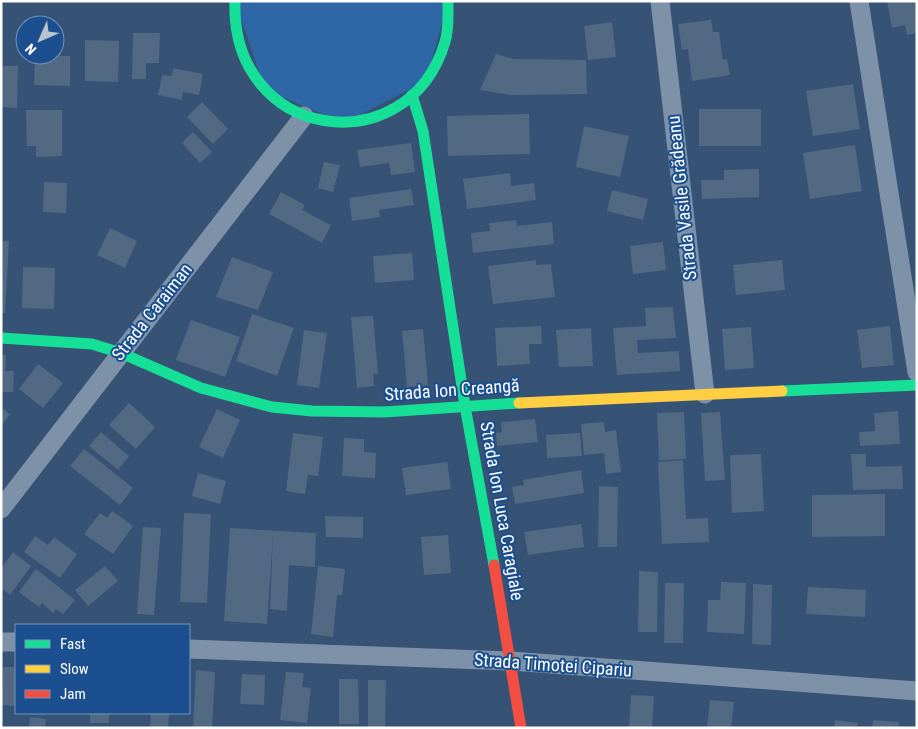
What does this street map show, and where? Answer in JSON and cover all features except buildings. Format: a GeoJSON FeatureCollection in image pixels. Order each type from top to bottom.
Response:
{"type":"FeatureCollection","features":[{"type":"Feature","properties":{"kind":"street"},"geometry":{"type":"LineString","coordinates":[[235,1],[233,15],[236,38],[247,66],[265,90],[286,107],[304,116],[324,122],[344,122],[371,118],[395,108],[412,95],[426,81],[438,64],[446,42],[448,1]]}},
{"type":"Feature","properties":{"kind":"street","name":"Strada Vasile Grădeanu"},"geometry":{"type":"LineString","coordinates":[[660,1],[704,394]]}},
{"type":"Feature","properties":{"kind":"street"},"geometry":{"type":"LineString","coordinates":[[859,1],[917,372]]}},
{"type":"Feature","properties":{"kind":"street","name":"Strada Ion Luca Caragiale"},"geometry":{"type":"LineString","coordinates":[[412,95],[423,131],[465,406],[511,661],[521,728]]}},
{"type":"Feature","properties":{"kind":"street","name":"Strada Caraiman"},"geometry":{"type":"LineString","coordinates":[[1,509],[304,116]]}},
{"type":"Feature","properties":{"kind":"street","name":"Strada Ion Creangă"},"geometry":{"type":"LineString","coordinates":[[1,338],[92,344],[121,353],[201,388],[272,407],[312,412],[384,412],[465,406],[917,385]]}},
{"type":"Feature","properties":{"kind":"street"},"geometry":{"type":"LineString","coordinates":[[1,642],[15,642]]}},
{"type":"Feature","properties":{"kind":"street","name":"Strada Timotei Cipariu"},"geometry":{"type":"LineString","coordinates":[[190,649],[511,661],[917,691]]}},
{"type":"Feature","properties":{"kind":"shaded area"},"geometry":{"type":"Polygon","coordinates":[[[235,1],[448,1],[426,81],[344,123],[265,90],[235,1]]]}},
{"type":"Feature","properties":{"kind":"traffic: fast"},"geometry":{"type":"LineString","coordinates":[[235,1],[241,48],[260,84],[289,108],[324,120],[361,120],[396,108],[425,82],[445,42],[448,27],[448,1]]}},
{"type":"Feature","properties":{"kind":"traffic: fast"},"geometry":{"type":"LineString","coordinates":[[412,95],[423,131],[465,406],[494,565]]}},
{"type":"Feature","properties":{"kind":"traffic: fast"},"geometry":{"type":"LineString","coordinates":[[1,338],[92,344],[121,353],[201,388],[272,407],[312,411],[384,412],[519,403]]}},
{"type":"Feature","properties":{"kind":"traffic: fast"},"geometry":{"type":"LineString","coordinates":[[782,391],[917,385]]}},
{"type":"Feature","properties":{"kind":"traffic: slow"},"geometry":{"type":"LineString","coordinates":[[519,403],[782,391]]}},
{"type":"Feature","properties":{"kind":"traffic: jam"},"geometry":{"type":"LineString","coordinates":[[494,565],[521,728]]}}]}
